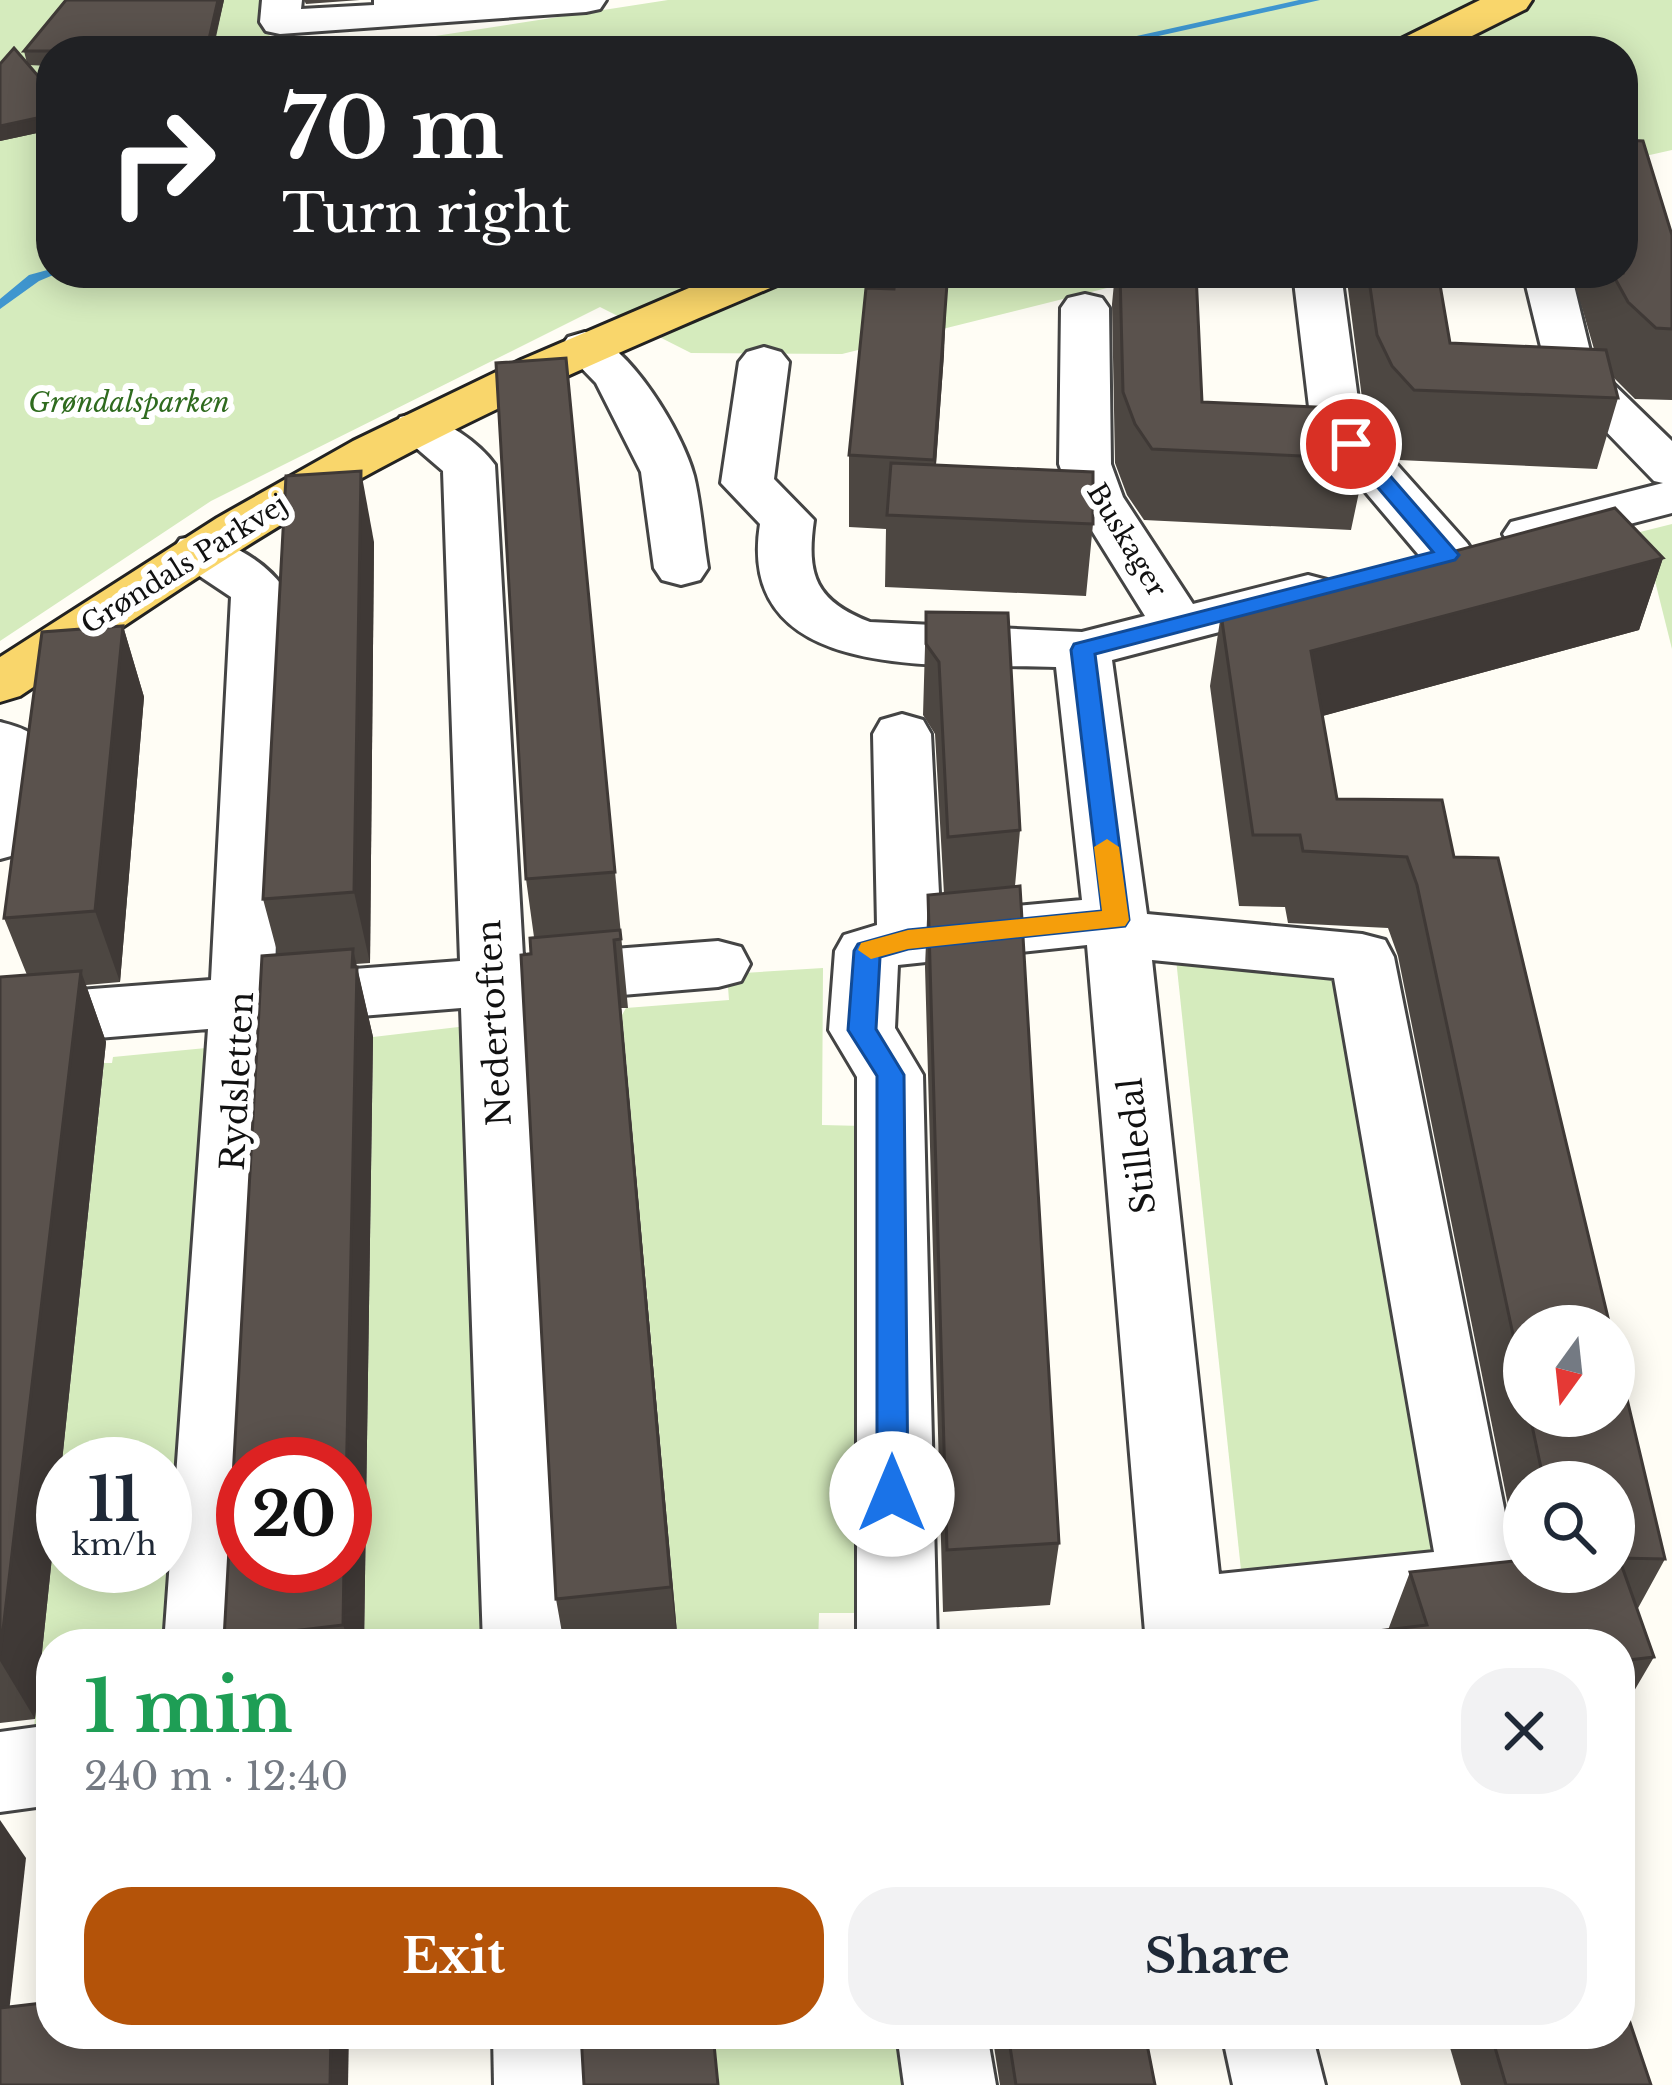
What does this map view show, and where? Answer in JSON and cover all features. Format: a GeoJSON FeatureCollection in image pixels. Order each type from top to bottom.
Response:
{"type":"FeatureCollection","features":[{"type":"Feature","properties":{"kind":"main road"},"geometry":{"type":"LineString","coordinates":[[1440,36],[1512,0]]}},
{"type":"Feature","properties":{"kind":"main road","name":"Grøndals Parkvej"},"geometry":{"type":"LineString","coordinates":[[0,682],[199,551],[418,428],[586,347],[729,288]]}},
{"type":"Feature","properties":{"kind":"street"},"geometry":{"type":"LineString","coordinates":[[282,0],[280,22],[394,8],[577,1]]}},
{"type":"Feature","properties":{"kind":"street"},"geometry":{"type":"LineString","coordinates":[[1319,288],[1334,407],[1403,567]]}},
{"type":"Feature","properties":{"kind":"street"},"geometry":{"type":"LineString","coordinates":[[1551,288],[1566,351],[1584,383],[1672,470]]}},
{"type":"Feature","properties":{"kind":"street","name":"Buskager"},"geometry":{"type":"LineString","coordinates":[[1085,308],[1085,464],[1097,497],[1179,626]]}},
{"type":"Feature","properties":{"kind":"street"},"geometry":{"type":"LineString","coordinates":[[586,347],[617,376],[667,472],[681,568]]}},
{"type":"Feature","properties":{"kind":"street","name":"Buskager"},"geometry":{"type":"LineString","coordinates":[[764,362],[747,483],[787,520],[782,555],[795,599],[823,624],[862,640],[1082,650],[1672,497]]}},
{"type":"Feature","properties":{"kind":"street","name":"Nedertoften"},"geometry":{"type":"LineString","coordinates":[[418,428],[469,465],[522,1629]]}},
{"type":"Feature","properties":{"kind":"street","name":"Rydsletten"},"geometry":{"type":"LineString","coordinates":[[199,551],[260,591],[242,1002],[204,1629]]}},
{"type":"Feature","properties":{"kind":"street","name":"Stilledal"},"geometry":{"type":"LineString","coordinates":[[1082,650],[1116,927],[1184,1629]]}},
{"type":"Feature","properties":{"kind":"street"},"geometry":{"type":"LineString","coordinates":[[902,734],[908,939]]}},
{"type":"Feature","properties":{"kind":"street"},"geometry":{"type":"LineString","coordinates":[[0,742],[12,749],[0,838]]}},
{"type":"Feature","properties":{"kind":"street"},"geometry":{"type":"LineString","coordinates":[[897,1629],[890,1075],[862,1030],[867,951],[908,939],[1116,927],[1363,957],[1479,1582],[1184,1629]]}},
{"type":"Feature","properties":{"kind":"street"},"geometry":{"type":"LineString","coordinates":[[0,1022],[718,964]]}},
{"type":"Feature","properties":{"kind":"street"},"geometry":{"type":"LineString","coordinates":[[0,1772],[36,1768]]}},
{"type":"Feature","properties":{"kind":"street"},"geometry":{"type":"LineString","coordinates":[[539,2049],[540,2085]]}},
{"type":"Feature","properties":{"kind":"street"},"geometry":{"type":"LineString","coordinates":[[945,2049],[950,2085]]}},
{"type":"Feature","properties":{"kind":"street"},"geometry":{"type":"LineString","coordinates":[[1271,2049],[1279,2085]]}},
{"type":"Feature","properties":{"kind":"green space","name":"Grøndalsparken"},"geometry":{"type":"Polygon","coordinates":[[[0,0],[271,0],[270,36],[36,36],[36,288],[1107,288],[842,354],[691,353],[600,307],[211,501],[0,641],[0,0]]]}},
{"type":"Feature","properties":{"kind":"green space"},"geometry":{"type":"Polygon","coordinates":[[[668,0],[1672,0],[1672,150],[1638,158],[1638,36],[435,36],[668,0]]]}},
{"type":"Feature","properties":{"kind":"green space"},"geometry":{"type":"Polygon","coordinates":[[[1672,524],[1672,649],[1648,553],[1628,535],[1672,524]]]}},
{"type":"Feature","properties":{"kind":"green space"},"geometry":{"type":"Polygon","coordinates":[[[1176,959],[1341,978],[1437,1551],[1241,1570],[1176,959]]]}},
{"type":"Feature","properties":{"kind":"green space"},"geometry":{"type":"Polygon","coordinates":[[[823,968],[822,1125],[863,1126],[865,1613],[819,1613],[818,1629],[677,1629],[622,1015],[626,1008],[729,1000],[727,974],[823,968]]]}},
{"type":"Feature","properties":{"kind":"green space"},"geometry":{"type":"Polygon","coordinates":[[[467,1026],[481,1629],[364,1629],[365,1593],[372,1593],[372,1437],[367,1437],[373,1037],[467,1026]]]}},
{"type":"Feature","properties":{"kind":"green space"},"geometry":{"type":"Polygon","coordinates":[[[206,1048],[180,1437],[65,1437],[104,1063],[112,1063],[113,1057],[206,1048]]]}},
{"type":"Feature","properties":{"kind":"green space"},"geometry":{"type":"Polygon","coordinates":[[[48,1593],[169,1593],[167,1629],[44,1629],[48,1593]]]}},
{"type":"Feature","properties":{"kind":"green space"},"geometry":{"type":"Polygon","coordinates":[[[715,2049],[906,2049],[912,2085],[719,2085],[715,2049]]]}},
{"type":"Feature","properties":{"kind":"building"},"geometry":{"type":"Polygon","coordinates":[[[66,0],[218,0],[210,36],[36,36],[66,0]]]}},
{"type":"Feature","properties":{"kind":"building"},"geometry":{"type":"Polygon","coordinates":[[[14,48],[36,74],[36,118],[0,126],[0,64],[14,48]]]}},
{"type":"Feature","properties":{"kind":"building"},"geometry":{"type":"Polygon","coordinates":[[[1638,141],[1643,141],[1672,235],[1672,329],[1656,328],[1620,288],[1638,288],[1638,141]]]}},
{"type":"Feature","properties":{"kind":"building"},"geometry":{"type":"Polygon","coordinates":[[[866,288],[947,288],[934,460],[849,455],[866,288]]]}},
{"type":"Feature","properties":{"kind":"building"},"geometry":{"type":"Polygon","coordinates":[[[1120,288],[1197,288],[1202,402],[1360,409],[1366,459],[1152,449],[1135,424],[1123,392],[1120,288]]]}},
{"type":"Feature","properties":{"kind":"building"},"geometry":{"type":"Polygon","coordinates":[[[1370,288],[1441,288],[1450,343],[1606,350],[1618,398],[1414,390],[1392,366],[1377,335],[1370,288]]]}},
{"type":"Feature","properties":{"kind":"building"},"geometry":{"type":"Polygon","coordinates":[[[566,358],[615,872],[526,879],[496,363],[566,358]]]}},
{"type":"Feature","properties":{"kind":"building"},"geometry":{"type":"Polygon","coordinates":[[[891,463],[1093,472],[1093,524],[887,515],[891,463]]]}},
{"type":"Feature","properties":{"kind":"building"},"geometry":{"type":"Polygon","coordinates":[[[361,471],[354,892],[263,899],[286,476],[361,471]]]}},
{"type":"Feature","properties":{"kind":"building"},"geometry":{"type":"Polygon","coordinates":[[[1615,508],[1663,558],[1311,651],[1337,799],[1442,800],[1454,857],[1498,858],[1605,1305],[1507,1305],[1417,885],[1407,857],[1303,851],[1300,835],[1253,835],[1221,614],[1615,508]]]}},
{"type":"Feature","properties":{"kind":"building"},"geometry":{"type":"Polygon","coordinates":[[[926,612],[1008,613],[1020,830],[948,837],[939,662],[926,644],[926,612]]]}},
{"type":"Feature","properties":{"kind":"building"},"geometry":{"type":"Polygon","coordinates":[[[123,626],[95,911],[4,918],[42,632],[123,626]]]}},
{"type":"Feature","properties":{"kind":"building"},"geometry":{"type":"Polygon","coordinates":[[[1020,886],[1059,1543],[947,1550],[928,895],[1020,886]]]}},
{"type":"Feature","properties":{"kind":"building"},"geometry":{"type":"Polygon","coordinates":[[[620,930],[621,939],[614,940],[671,1587],[556,1599],[521,955],[531,954],[530,938],[620,930]]]}},
{"type":"Feature","properties":{"kind":"building"},"geometry":{"type":"Polygon","coordinates":[[[353,949],[352,967],[357,967],[347,1437],[235,1437],[262,956],[353,949]]]}},
{"type":"Feature","properties":{"kind":"building"},"geometry":{"type":"Polygon","coordinates":[[[81,971],[0,1655],[0,977],[81,971]]]}},
{"type":"Feature","properties":{"kind":"building"},"geometry":{"type":"Polygon","coordinates":[[[1635,1433],[1665,1559],[1635,1558],[1635,1461],[1540,1461],[1534,1437],[1635,1437],[1635,1433]]]}},
{"type":"Feature","properties":{"kind":"building"},"geometry":{"type":"Polygon","coordinates":[[[1503,1562],[1503,1593],[1631,1593],[1654,1657],[1635,1659],[1635,1629],[1394,1629],[1427,1625],[1410,1572],[1503,1562]]]}},
{"type":"Feature","properties":{"kind":"building"},"geometry":{"type":"Polygon","coordinates":[[[227,1593],[344,1593],[343,1625],[225,1629],[227,1593]]]}},
{"type":"Feature","properties":{"kind":"building"},"geometry":{"type":"Polygon","coordinates":[[[36,2004],[36,2049],[331,2049],[330,2085],[0,2085],[0,2008],[36,2004]]]}},
{"type":"Feature","properties":{"kind":"building"},"geometry":{"type":"Polygon","coordinates":[[[1635,2038],[1651,2085],[1506,2085],[1495,2049],[1635,2049],[1635,2038]]]}},
{"type":"Feature","properties":{"kind":"building"},"geometry":{"type":"Polygon","coordinates":[[[582,2049],[714,2049],[718,2085],[584,2085],[582,2049]]]}},
{"type":"Feature","properties":{"kind":"building"},"geometry":{"type":"Polygon","coordinates":[[[1010,2049],[1148,2049],[1155,2085],[1016,2085],[1010,2049]]]}},
{"type":"Feature","properties":{"kind":"waterway"},"geometry":{"type":"LineString","coordinates":[[1145,36],[1314,0]]}},
{"type":"Feature","properties":{"kind":"waterway"},"geometry":{"type":"LineString","coordinates":[[0,305],[36,277]]}},
{"type":"Feature","properties":{"kind":"slow traffic"},"geometry":{"type":"LineString","coordinates":[[871,950],[908,939],[1116,920],[1107,847]]}},
{"type":"Feature","properties":{"kind":"route"},"geometry":{"type":"LineString","coordinates":[[892,1494],[890,1075],[862,1030],[867,951],[908,939],[1116,920],[1082,650],[1448,555],[1351,444]]}}]}
